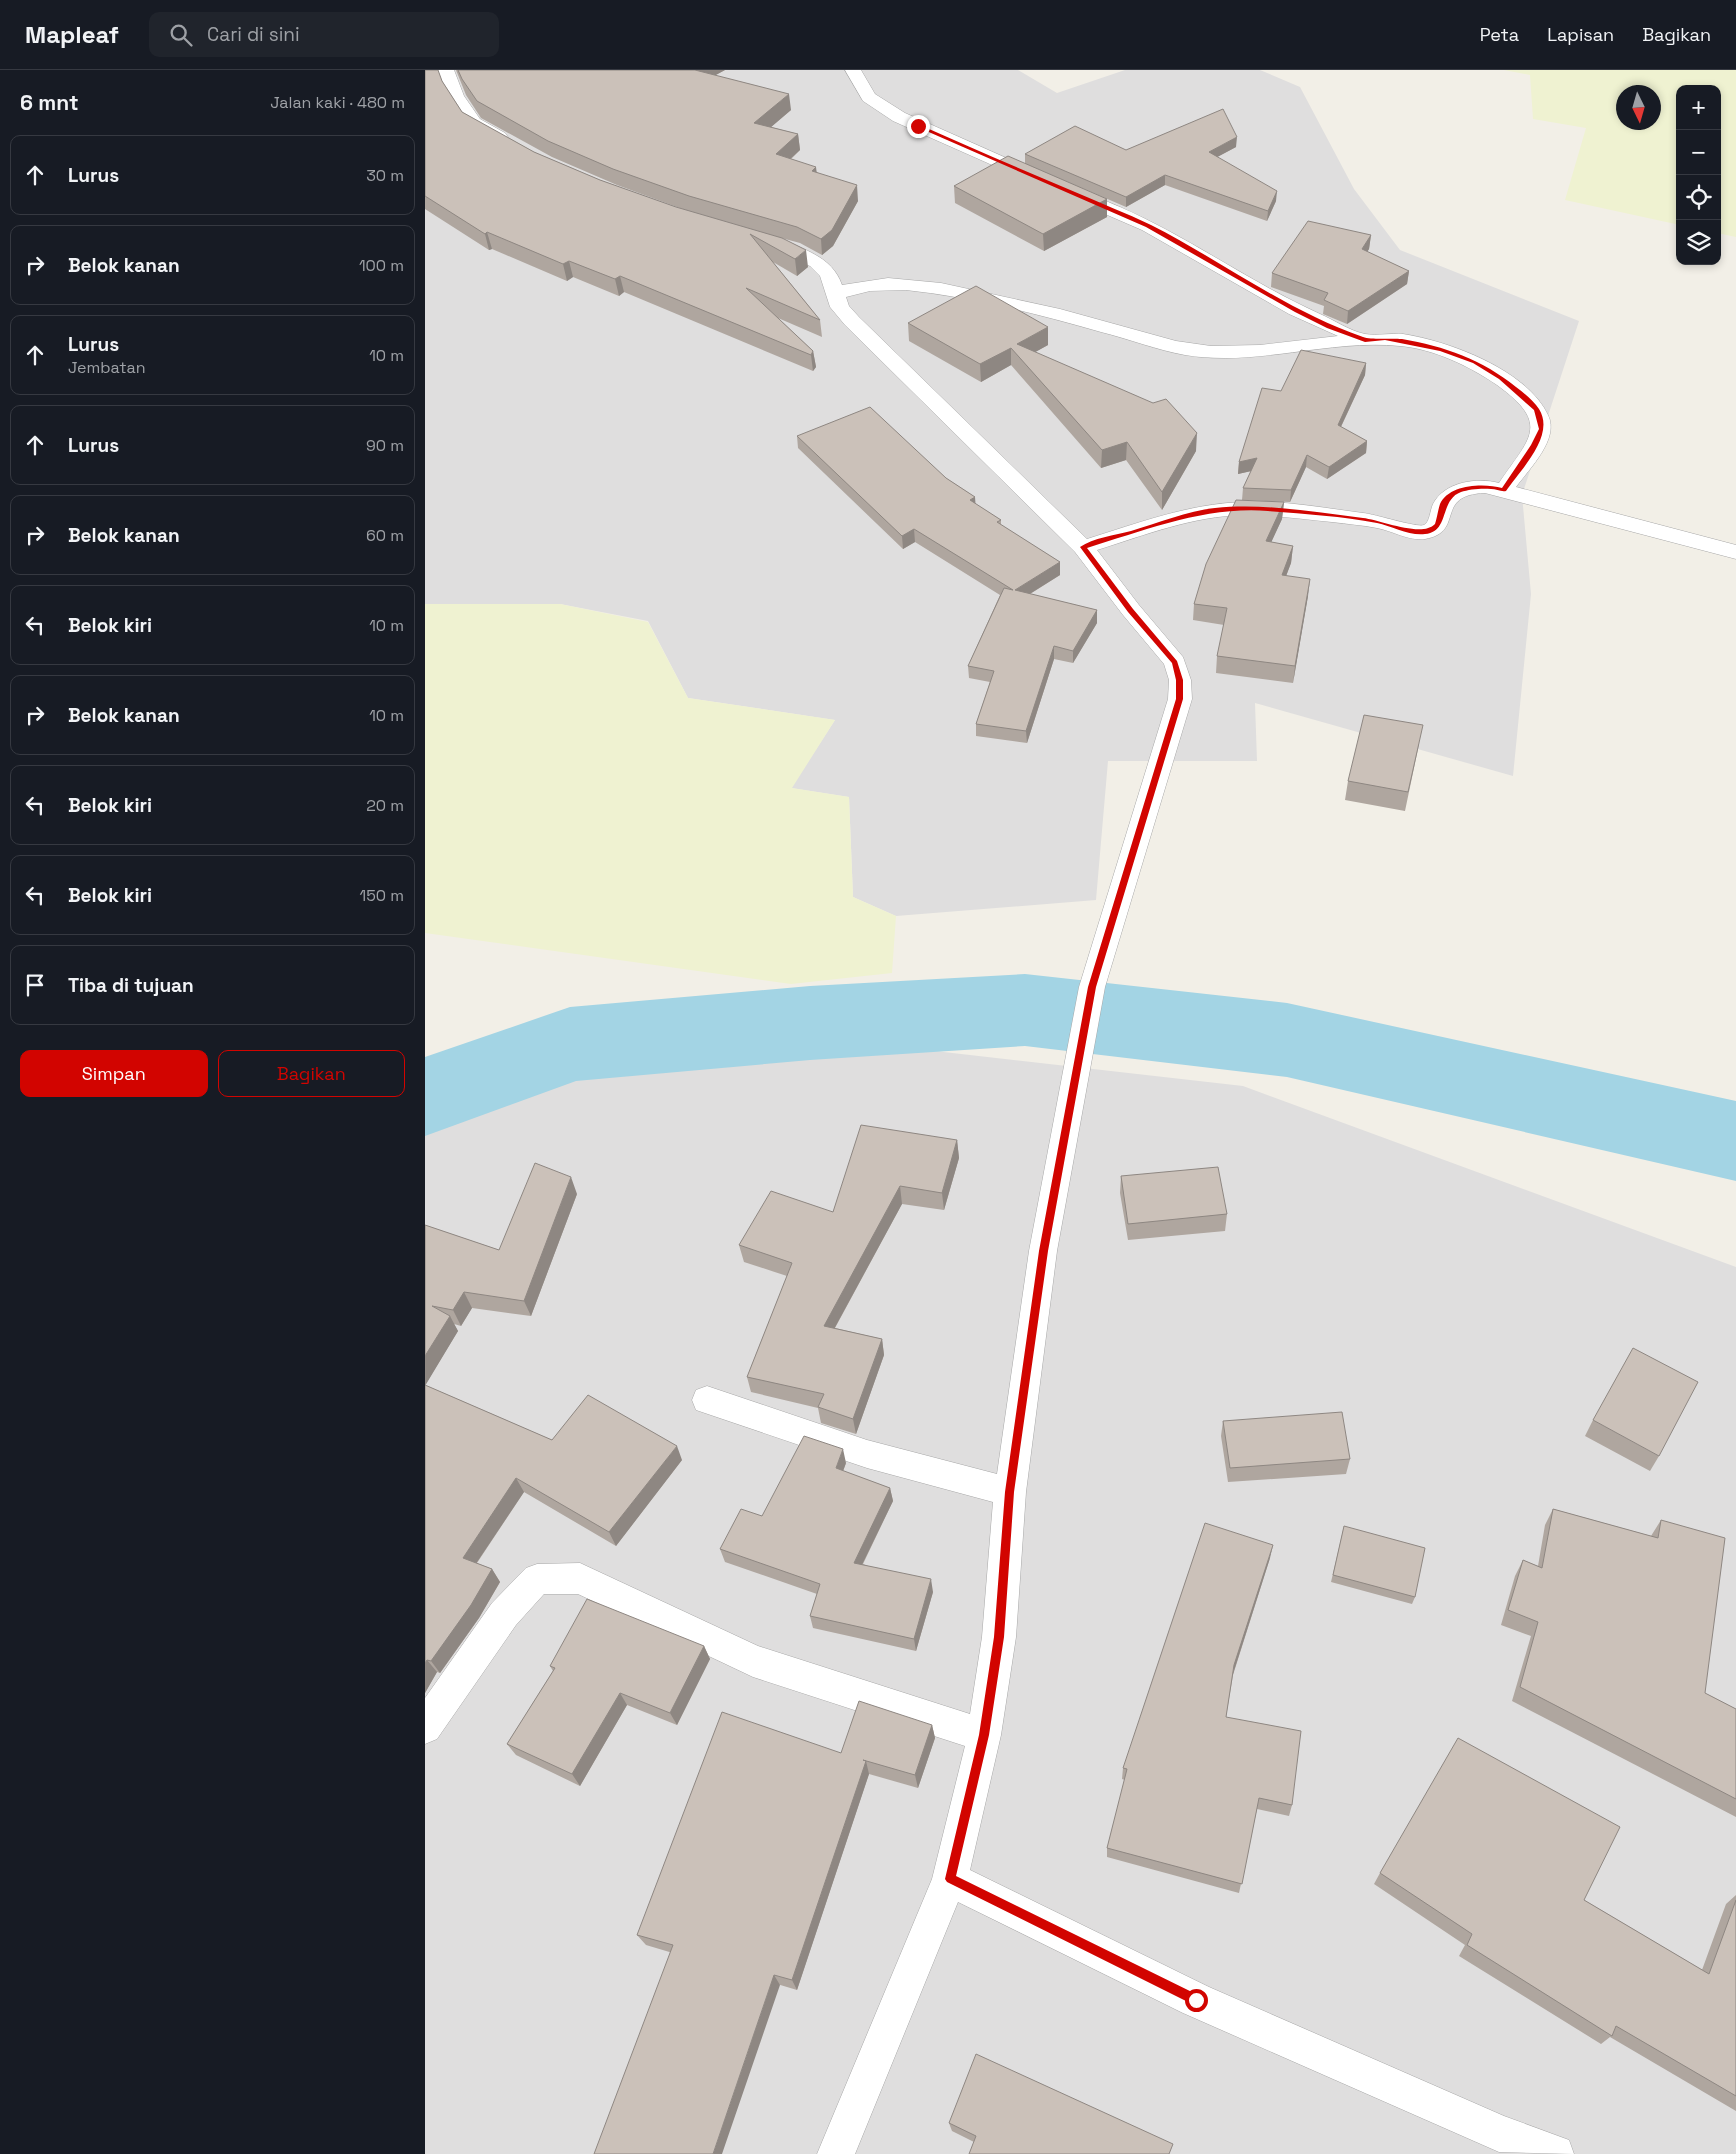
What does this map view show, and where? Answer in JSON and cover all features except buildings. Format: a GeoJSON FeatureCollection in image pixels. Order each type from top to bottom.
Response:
{"type":"FeatureCollection","features":[{"type":"Feature","properties":{"kind":"street"},"geometry":{"type":"LineString","coordinates":[[446,70],[456,96],[475,123],[514,145]]}},
{"type":"Feature","properties":{"kind":"street"},"geometry":{"type":"LineString","coordinates":[[853,70],[869,97],[899,117],[1148,226],[1297,310],[1365,340]]}},
{"type":"Feature","properties":{"kind":"street"},"geometry":{"type":"LineString","coordinates":[[751,236],[792,249],[817,262],[829,274],[840,306],[852,321],[1083,547],[1131,610],[1175,662],[1180,680],[1180,699],[1092,987],[1081,1055],[1043,1251],[1010,1492],[999,1637],[984,1735],[951,1879],[836,2154]]}},
{"type":"Feature","properties":{"kind":"street"},"geometry":{"type":"LineString","coordinates":[[835,294],[852,287],[869,284],[900,283],[941,288],[1033,308],[1186,349],[1216,352],[1296,348],[1385,339],[1442,349],[1475,362],[1501,377],[1537,410],[1542,429],[1534,445],[1504,490]]}},
{"type":"Feature","properties":{"kind":"street"},"geometry":{"type":"LineString","coordinates":[[1083,547],[1192,515],[1213,510],[1235,509],[1266,509],[1377,521],[1415,532],[1425,532],[1433,530],[1438,524],[1443,504],[1448,497],[1460,490],[1491,487],[1736,552]]}},
{"type":"Feature","properties":{"kind":"street"},"geometry":{"type":"LineString","coordinates":[[707,1400],[867,1454],[1010,1492]]}},
{"type":"Feature","properties":{"kind":"street"},"geometry":{"type":"LineString","coordinates":[[425,1727],[504,1614],[537,1579],[580,1578],[753,1661],[984,1735]]}},
{"type":"Feature","properties":{"kind":"street"},"geometry":{"type":"LineString","coordinates":[[951,1879],[1196,2000],[1499,2133],[1555,2154]]}},
{"type":"Feature","properties":{"kind":"shaded area"},"geometry":{"type":"Polygon","coordinates":[[[425,70],[1018,70],[1057,93],[1125,70],[1260,70],[1300,87],[1354,189],[1400,250],[1579,321],[1522,495],[1531,594],[1513,776],[1255,703],[1257,761],[1108,761],[1096,900],[896,916],[853,897],[849,797],[791,788],[835,720],[688,698],[648,621],[560,604],[425,604],[425,70]]]}},
{"type":"Feature","properties":{"kind":"shaded area"},"geometry":{"type":"Polygon","coordinates":[[[565,1009],[1243,1086],[1736,1267],[1736,2154],[425,2154],[425,1086],[565,1009]]]}},
{"type":"Feature","properties":{"kind":"green space"},"geometry":{"type":"Polygon","coordinates":[[[1504,70],[1736,70],[1736,237],[1721,234],[1721,85],[1676,85],[1676,224],[1565,200],[1586,128],[1533,119],[1530,75],[1504,70]]]}},
{"type":"Feature","properties":{"kind":"green space"},"geometry":{"type":"Polygon","coordinates":[[[425,604],[560,604],[648,622],[688,698],[835,720],[792,788],[849,797],[853,897],[896,916],[892,973],[791,984],[425,933],[425,604]]]}},
{"type":"Feature","properties":{"kind":"waterway"},"geometry":{"type":"LineString","coordinates":[[425,1097],[570,1044],[810,1023],[1025,1010],[1287,1040],[1736,1141]]}},
{"type":"Feature","properties":{"kind":"route"},"geometry":{"type":"LineString","coordinates":[[918,126],[1148,226],[1329,326],[1365,340],[1385,339],[1442,349],[1475,362],[1501,377],[1537,410],[1542,429],[1534,445],[1504,490],[1491,487],[1473,487],[1460,490],[1448,497],[1443,504],[1438,524],[1433,530],[1415,532],[1377,521],[1266,509],[1213,510],[1083,547],[1131,610],[1175,662],[1180,680],[1180,699],[1092,987],[1081,1055],[1043,1251],[1010,1492],[999,1637],[984,1735],[951,1879],[1196,2000]]}}]}
